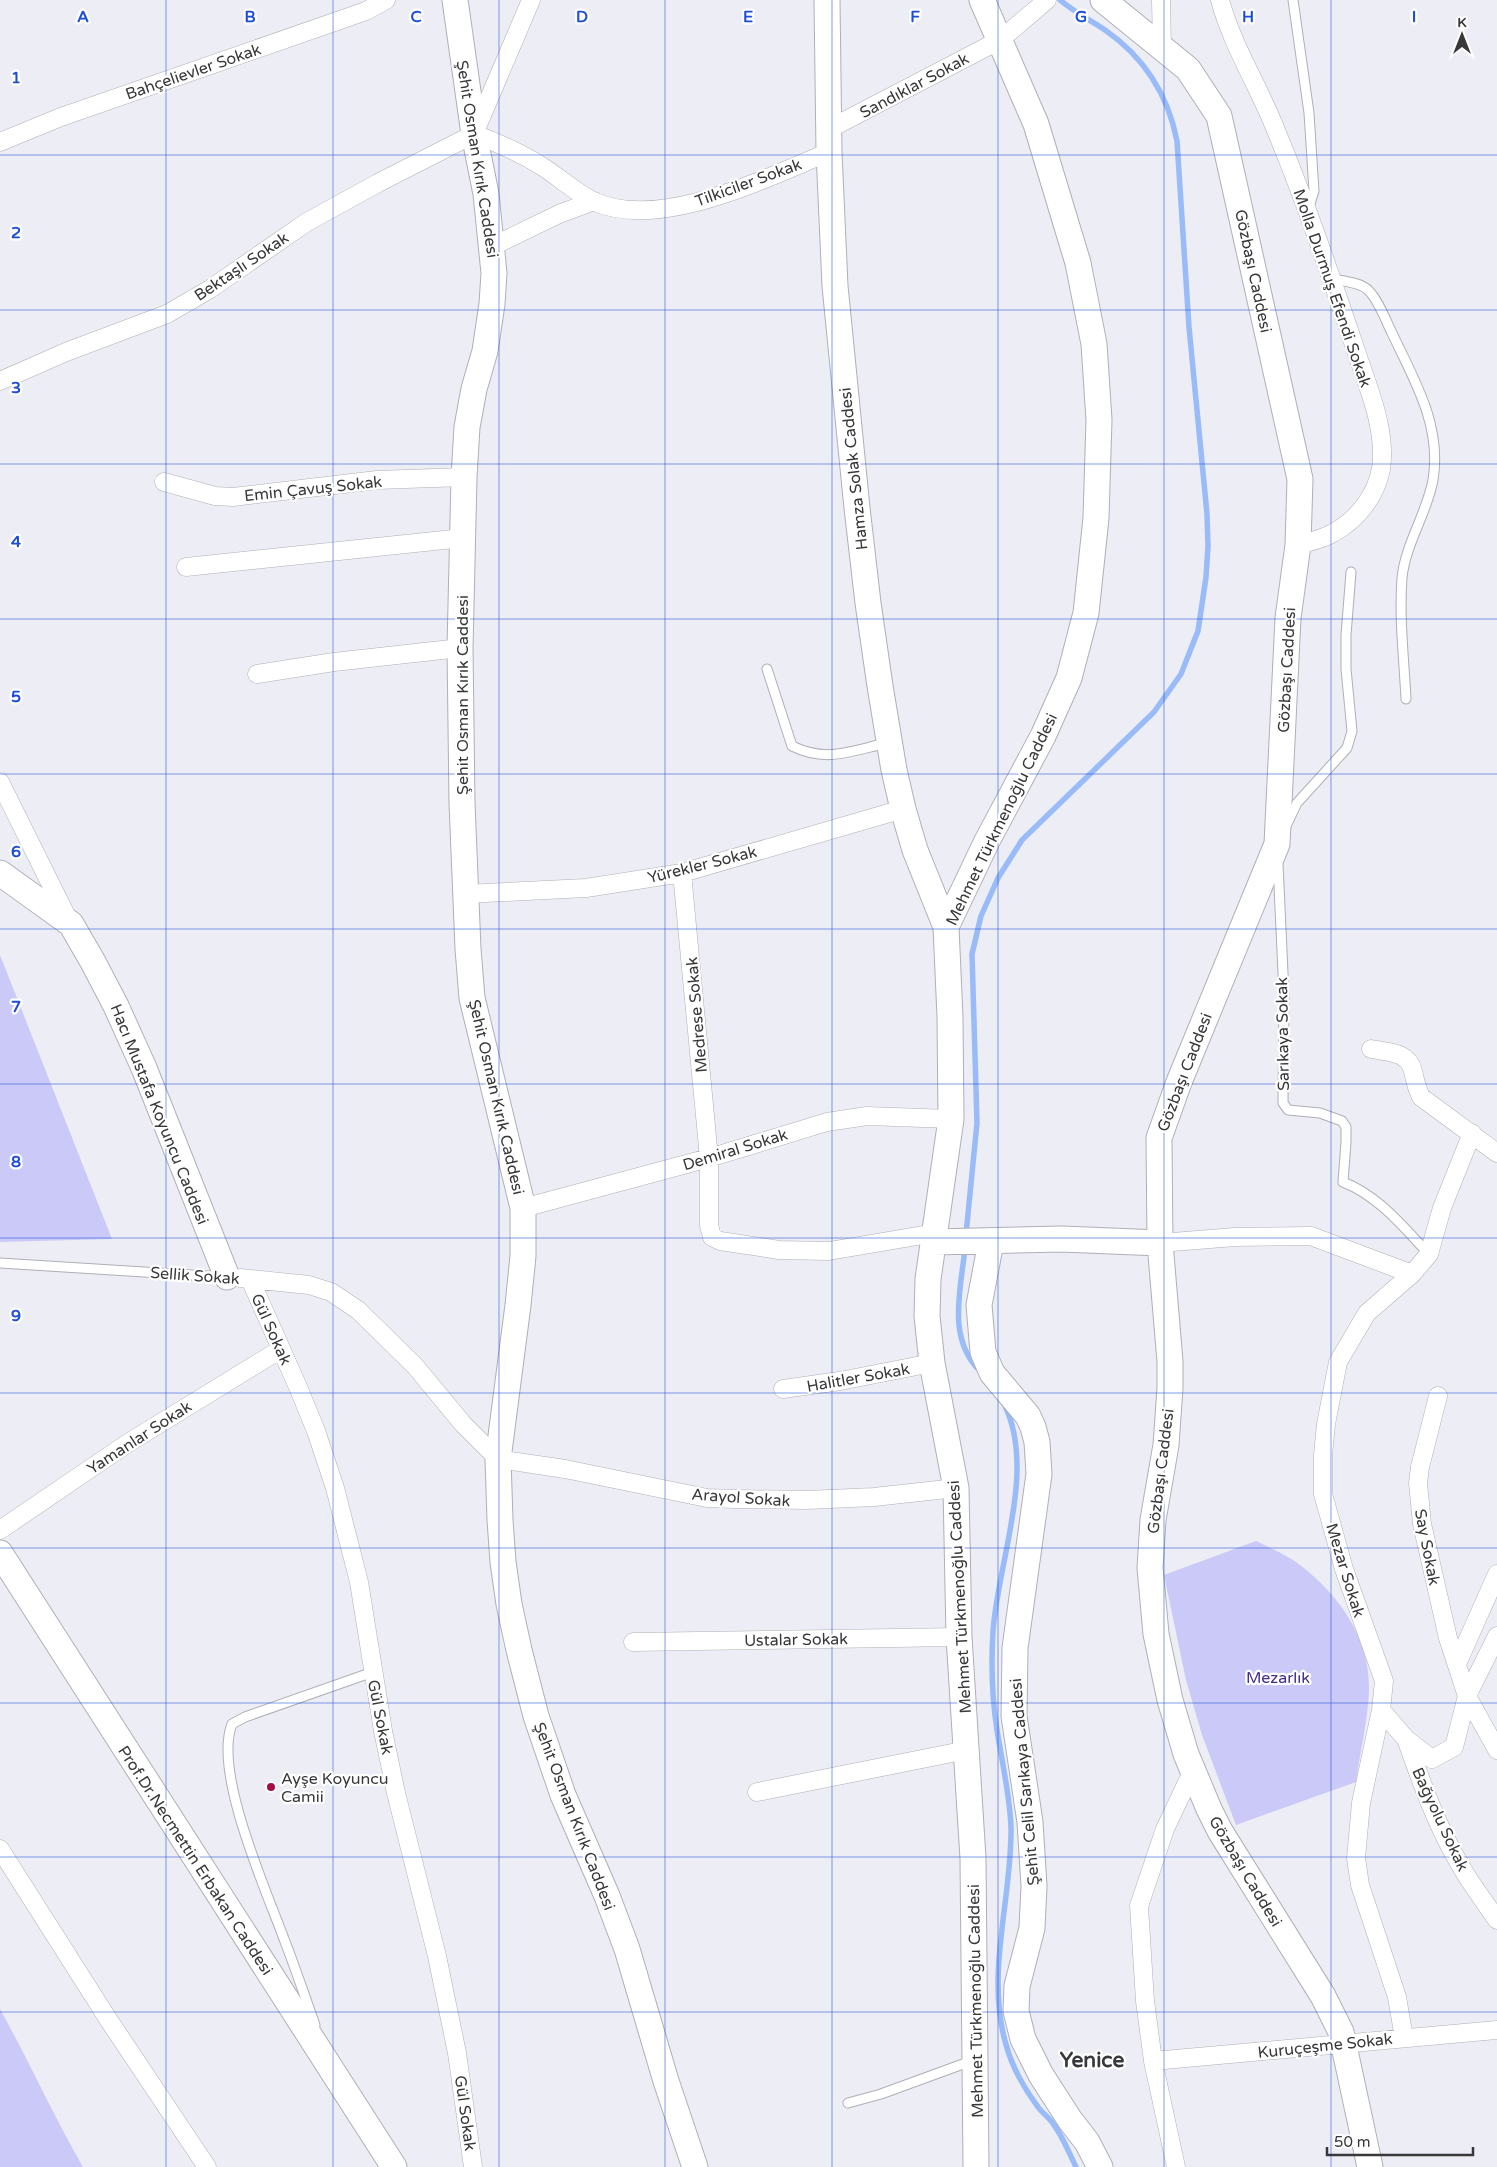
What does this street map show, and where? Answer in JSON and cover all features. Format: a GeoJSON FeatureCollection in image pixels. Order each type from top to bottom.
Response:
{"type":"FeatureCollection","features":[{"type":"Feature","properties":{"kind":"street","name":"Bahçelievler Sokak"},"geometry":{"type":"LineString","coordinates":[[0,142],[61,117],[366,10],[386,0]]}},
{"type":"Feature","properties":{"kind":"street","name":"Şehit Osman Kırık Caddesi"},"geometry":{"type":"LineString","coordinates":[[455,0],[474,134],[486,194],[493,246],[494,273],[492,304],[485,351],[474,389],[467,427],[460,648],[465,894],[472,998],[523,1208],[523,1256],[498,1459],[500,1520],[509,1604],[536,1716],[563,1795],[607,1896],[627,1949],[666,2081],[695,2167]]}},
{"type":"Feature","properties":{"kind":"street"},"geometry":{"type":"LineString","coordinates":[[474,134],[531,0]]}},
{"type":"Feature","properties":{"kind":"street","name":"Hamza Solak Caddesi"},"geometry":{"type":"LineString","coordinates":[[827,0],[829,141],[835,286],[857,508],[877,667],[889,742],[903,809],[915,850],[946,927]]}},
{"type":"Feature","properties":{"kind":"street","name":"Mehmet Türkmenoğlu Caddesi"},"geometry":{"type":"LineString","coordinates":[[976,2167],[973,1858],[959,1637],[956,1488],[932,1363],[927,1316],[928,1279],[940,1239],[951,1119],[950,1017],[946,927],[987,841],[1043,736],[1068,678],[1086,613],[1096,518],[1099,420],[1094,344],[1078,263],[1036,124],[982,0]]}},
{"type":"Feature","properties":{"kind":"street","name":"Gözbaşı Caddesi"},"geometry":{"type":"LineString","coordinates":[[1103,0],[1162,50],[1188,69],[1220,116],[1300,479],[1298,545],[1288,618],[1277,844],[1178,1082],[1159,1138],[1160,1243],[1170,1361],[1170,1388],[1166,1445],[1153,1520],[1150,1568],[1156,1634],[1170,1700],[1193,1770],[1209,1809],[1220,1831],[1323,1996],[1345,2044],[1370,2167]]}},
{"type":"Feature","properties":{"kind":"street"},"geometry":{"type":"LineString","coordinates":[[1161,0],[1162,50]]}},
{"type":"Feature","properties":{"kind":"street","name":"Molla Durmuş Efendi Sokak"},"geometry":{"type":"LineString","coordinates":[[1220,0],[1228,26],[1278,133],[1331,279],[1365,378],[1379,427],[1381,470],[1372,494],[1361,512],[1332,534],[1298,545]]}},
{"type":"Feature","properties":{"kind":"street","name":"Sandıklar Sokak"},"geometry":{"type":"LineString","coordinates":[[829,141],[1000,40],[1045,2]]}},
{"type":"Feature","properties":{"kind":"street","name":"Tilkiciler Sokak"},"geometry":{"type":"LineString","coordinates":[[474,134],[521,154],[594,201],[632,211],[672,207],[722,195],[829,141]]}},
{"type":"Feature","properties":{"kind":"street","name":"Bektaşlı Sokak"},"geometry":{"type":"LineString","coordinates":[[0,381],[66,352],[167,314],[210,289],[307,222],[378,182],[474,134]]}},
{"type":"Feature","properties":{"kind":"street"},"geometry":{"type":"LineString","coordinates":[[493,246],[559,214],[594,201]]}},
{"type":"Feature","properties":{"kind":"street","name":"Emin Çavuş Sokak"},"geometry":{"type":"LineString","coordinates":[[164,482],[215,496],[233,497],[377,480],[464,477]]}},
{"type":"Feature","properties":{"kind":"street"},"geometry":{"type":"LineString","coordinates":[[186,567],[463,538]]}},
{"type":"Feature","properties":{"kind":"street"},"geometry":{"type":"LineString","coordinates":[[258,674],[334,662],[460,648]]}},
{"type":"Feature","properties":{"kind":"street"},"geometry":{"type":"LineString","coordinates":[[0,782],[71,924]]}},
{"type":"Feature","properties":{"kind":"street","name":"Yürekler Sokak"},"geometry":{"type":"LineString","coordinates":[[465,894],[586,888],[682,873],[903,809]]}},
{"type":"Feature","properties":{"kind":"street","name":"Hacı Mustafa Koyuncu Caddesi"},"geometry":{"type":"LineString","coordinates":[[0,873],[71,924],[116,1006],[238,1278]]}},
{"type":"Feature","properties":{"kind":"street","name":"Medrese Sokak"},"geometry":{"type":"LineString","coordinates":[[682,873],[709,1158],[709,1225],[712,1237],[720,1241],[779,1250],[820,1251],[940,1239]]}},
{"type":"Feature","properties":{"kind":"street"},"geometry":{"type":"LineString","coordinates":[[1371,1049],[1399,1053],[1408,1059],[1413,1070],[1414,1083],[1421,1097],[1497,1153]]}},
{"type":"Feature","properties":{"kind":"street","name":"Demiral Sokak"},"geometry":{"type":"LineString","coordinates":[[523,1208],[709,1158],[827,1122],[868,1116],[951,1119]]}},
{"type":"Feature","properties":{"kind":"street","name":"Mezar Sokak"},"geometry":{"type":"LineString","coordinates":[[1404,2038],[1397,1997],[1360,1885],[1356,1858],[1361,1803],[1381,1710],[1384,1681],[1341,1560],[1324,1494],[1323,1456],[1326,1424],[1338,1362],[1367,1313],[1412,1274],[1428,1254],[1442,1208],[1472,1133]]}},
{"type":"Feature","properties":{"kind":"street"},"geometry":{"type":"LineString","coordinates":[[940,1239],[985,1242],[1062,1239],[1160,1243],[1235,1237],[1311,1236],[1412,1274]]}},
{"type":"Feature","properties":{"kind":"street","name":"Şehit Celil Sarıkaya Caddesi"},"geometry":{"type":"LineString","coordinates":[[985,1242],[979,1305],[983,1352],[992,1373],[1028,1416],[1037,1442],[1040,1474],[1017,1624],[1014,1668],[1014,1716],[1030,1822],[1034,1886],[1032,1928],[1016,1986],[1016,2011],[1024,2039],[1041,2074],[1070,2120],[1087,2142],[1100,2167]]}},
{"type":"Feature","properties":{"kind":"street","name":"Gül Sokak"},"geometry":{"type":"LineString","coordinates":[[238,1278],[281,1349],[316,1431],[335,1488],[368,1626],[373,1672],[396,1793],[437,1956],[453,2034],[473,2167]]}},
{"type":"Feature","properties":{"kind":"street","name":"Sellik Sokak"},"geometry":{"type":"LineString","coordinates":[[238,1278],[309,1285],[331,1292],[358,1310],[414,1366],[463,1424],[498,1459]]}},
{"type":"Feature","properties":{"kind":"street","name":"Yamanlar Sokak"},"geometry":{"type":"LineString","coordinates":[[0,1530],[128,1443],[281,1349]]}},
{"type":"Feature","properties":{"kind":"street","name":"Halitler Sokak"},"geometry":{"type":"LineString","coordinates":[[783,1389],[840,1381],[932,1363]]}},
{"type":"Feature","properties":{"kind":"street","name":"Say Sokak"},"geometry":{"type":"LineString","coordinates":[[1438,1396],[1420,1467],[1419,1501],[1431,1569],[1467,1696],[1497,1750]]}},
{"type":"Feature","properties":{"kind":"street","name":"Arayol Sokak"},"geometry":{"type":"LineString","coordinates":[[498,1459],[565,1469],[707,1498],[736,1500],[808,1500],[874,1497],[956,1488]]}},
{"type":"Feature","properties":{"kind":"street","name":"Prof.Dr.Necmettin Erbakan Caddesi"},"geometry":{"type":"LineString","coordinates":[[0,1553],[394,2167]]}},
{"type":"Feature","properties":{"kind":"street"},"geometry":{"type":"LineString","coordinates":[[1457,1664],[1497,1574]]}},
{"type":"Feature","properties":{"kind":"street"},"geometry":{"type":"LineString","coordinates":[[1381,1710],[1406,1739],[1432,1759],[1454,1747],[1467,1696],[1497,1636]]}},
{"type":"Feature","properties":{"kind":"street","name":"Ustalar Sokak"},"geometry":{"type":"LineString","coordinates":[[633,1642],[959,1637]]}},
{"type":"Feature","properties":{"kind":"street","name":"Bağyolu Sokak"},"geometry":{"type":"LineString","coordinates":[[1406,1739],[1428,1800],[1444,1833],[1459,1862],[1497,1920]]}},
{"type":"Feature","properties":{"kind":"street"},"geometry":{"type":"LineString","coordinates":[[757,1792],[967,1750]]}},
{"type":"Feature","properties":{"kind":"street"},"geometry":{"type":"LineString","coordinates":[[1176,2167],[1153,2062],[1144,2001],[1139,1906],[1165,1828],[1193,1770]]}},
{"type":"Feature","properties":{"kind":"street"},"geometry":{"type":"LineString","coordinates":[[0,1849],[108,2019],[207,2167]]}},
{"type":"Feature","properties":{"kind":"street","name":"Kuruçeşme Sokak"},"geometry":{"type":"LineString","coordinates":[[1153,2062],[1497,2030]]}},
{"type":"Feature","properties":{"kind":"lane"},"geometry":{"type":"LineString","coordinates":[[1293,0],[1309,113],[1314,191],[1312,204],[1307,212]]}},
{"type":"Feature","properties":{"kind":"lane"},"geometry":{"type":"LineString","coordinates":[[1331,279],[1360,286],[1368,290],[1378,305],[1420,389],[1433,442],[1434,463],[1431,487],[1402,575],[1402,625],[1406,699]]}},
{"type":"Feature","properties":{"kind":"lane"},"geometry":{"type":"LineString","coordinates":[[1277,844],[1297,803],[1347,748],[1352,730],[1346,669],[1346,635],[1351,572]]}},
{"type":"Feature","properties":{"kind":"lane"},"geometry":{"type":"LineString","coordinates":[[766,669],[792,746],[802,751],[827,756],[889,742]]}},
{"type":"Feature","properties":{"kind":"lane","name":"Sarıkaya Sokak"},"geometry":{"type":"LineString","coordinates":[[1277,844],[1284,995],[1283,1103],[1288,1110],[1320,1113],[1342,1121],[1346,1127],[1343,1182],[1365,1192],[1379,1202],[1428,1254]]}},
{"type":"Feature","properties":{"kind":"lane","name":"Sellik Sokak"},"geometry":{"type":"LineString","coordinates":[[0,1263],[238,1278]]}},
{"type":"Feature","properties":{"kind":"lane"},"geometry":{"type":"LineString","coordinates":[[330,2068],[286,1942],[247,1842],[231,1778],[227,1735],[232,1724],[245,1717],[373,1672]]}},
{"type":"Feature","properties":{"kind":"lane"},"geometry":{"type":"LineString","coordinates":[[848,2103],[881,2094],[976,2058]]}},
{"type":"Feature","properties":{"kind":"green space"},"geometry":{"type":"Polygon","coordinates":[[[0,955],[112,1239],[0,1242],[0,955]]]}},
{"type":"Feature","properties":{"kind":"green space","name":"Mezarlık"},"geometry":{"type":"Polygon","coordinates":[[[1256,1541],[1300,1565],[1328,1590],[1340,1604],[1358,1636],[1364,1653],[1368,1671],[1369,1690],[1366,1724],[1356,1782],[1236,1825],[1202,1735],[1186,1680],[1164,1575],[1256,1541]]]}},
{"type":"Feature","properties":{"kind":"green space"},"geometry":{"type":"Polygon","coordinates":[[[0,2009],[61,2128],[83,2167],[0,2167],[0,2009]]]}},
{"type":"Feature","properties":{"kind":"waterway"},"geometry":{"type":"LineString","coordinates":[[966,1234],[977,1123],[972,954],[981,916],[998,878],[1022,840],[1154,712],[1181,674],[1198,631],[1206,577],[1208,546],[1207,514],[1189,327],[1177,141],[1173,124],[1161,93],[1143,65],[1105,30],[1060,0]]}},
{"type":"Feature","properties":{"kind":"waterway"},"geometry":{"type":"LineString","coordinates":[[965,1248],[958,1313],[960,1329],[963,1344],[970,1359],[981,1372]]}},
{"type":"Feature","properties":{"kind":"waterway"},"geometry":{"type":"LineString","coordinates":[[1005,1406],[1014,1431],[1017,1459],[1012,1517],[996,1604],[992,1643],[994,1706],[1011,1828],[1008,1881],[999,1961],[1000,2015],[1005,2041],[1018,2076],[1038,2107],[1051,2120],[1076,2167]]}},
{"type":"Feature","properties":{"kind":"place","name":"Ayşe Koyuncu Camii"},"geometry":{"type":"Point","coordinates":[271,1787]}},
{"type":"Feature","properties":{"kind":"district","name":"Yenice"},"geometry":{"type":"Point","coordinates":[1092,2060]}}]}
